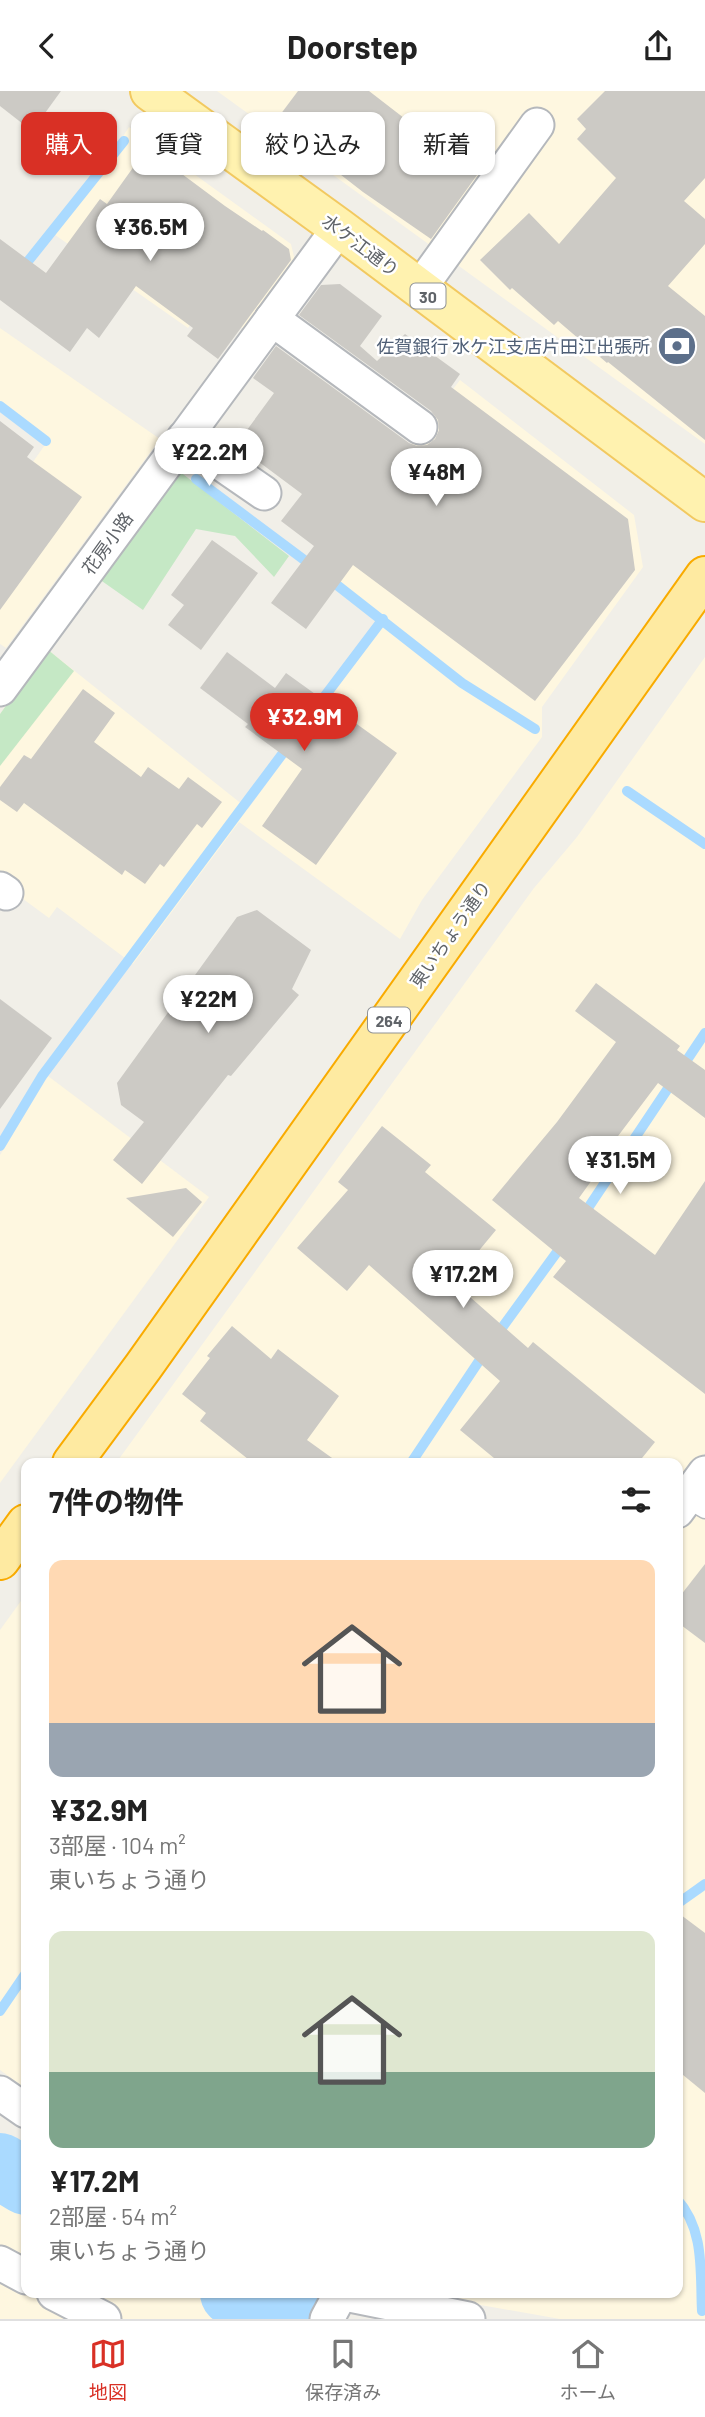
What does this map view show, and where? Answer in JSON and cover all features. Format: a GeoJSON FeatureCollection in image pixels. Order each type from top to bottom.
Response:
{"type":"FeatureCollection","features":[{"type":"Feature","properties":{"kind":"highway","name":"東いちょう通り"},"geometry":{"type":"LineString","coordinates":[[76,1458],[705,576]]}},
{"type":"Feature","properties":{"kind":"highway"},"geometry":{"type":"LineString","coordinates":[[0,1560],[21,1531]]}},
{"type":"Feature","properties":{"kind":"main road","name":"水ケ江通り"},"geometry":{"type":"LineString","coordinates":[[159,94],[705,502]]}},
{"type":"Feature","properties":{"kind":"street"},"geometry":{"type":"LineString","coordinates":[[419,289],[537,125]]}},
{"type":"Feature","properties":{"kind":"street","name":"花房小路"},"geometry":{"type":"LineString","coordinates":[[0,688],[339,228]]}},
{"type":"Feature","properties":{"kind":"street"},"geometry":{"type":"LineString","coordinates":[[272,319],[420,427]]}},
{"type":"Feature","properties":{"kind":"street"},"geometry":{"type":"LineString","coordinates":[[184,437],[264,493]]}},
{"type":"Feature","properties":{"kind":"street"},"geometry":{"type":"LineString","coordinates":[[0,2093],[21,2108]]}},
{"type":"Feature","properties":{"kind":"street"},"geometry":{"type":"LineString","coordinates":[[0,2263],[21,2274]]}},
{"type":"Feature","properties":{"kind":"street"},"geometry":{"type":"LineString","coordinates":[[64,2298],[104,2319]]}},
{"type":"Feature","properties":{"kind":"street"},"geometry":{"type":"LineString","coordinates":[[336,2303],[468,2319]]}},
{"type":"Feature","properties":{"kind":"shaded area"},"geometry":{"type":"Polygon","coordinates":[[[217,91],[672,91],[705,116],[705,444],[333,175],[385,175],[385,112],[246,112],[217,91]]]}},
{"type":"Feature","properties":{"kind":"shaded area"},"geometry":{"type":"Polygon","coordinates":[[[129,127],[131,128],[131,175],[195,175],[291,244],[295,261],[244,329],[207,303],[188,328],[48,230],[92,175],[117,175],[117,144],[129,127]]]}},
{"type":"Feature","properties":{"kind":"shaded area"},"geometry":{"type":"Polygon","coordinates":[[[0,328],[160,439],[6,648],[0,644],[0,509],[49,439],[0,403],[0,328]]]}},
{"type":"Feature","properties":{"kind":"shaded area"},"geometry":{"type":"Polygon","coordinates":[[[460,380],[634,515],[643,567],[542,707],[542,737],[422,900],[400,939],[239,822],[133,964],[57,907],[49,918],[0,882],[0,714],[47,649],[248,809],[388,619],[318,566],[460,380]]]}},
{"type":"Feature","properties":{"kind":"shaded area"},"geometry":{"type":"Polygon","coordinates":[[[705,657],[705,1453],[683,1484],[683,1458],[120,1458],[534,888],[577,837],[705,657]]]}},
{"type":"Feature","properties":{"kind":"shaded area"},"geometry":{"type":"Polygon","coordinates":[[[48,1076],[209,1197],[0,1483],[0,1155],[48,1076]]]}},
{"type":"Feature","properties":{"kind":"shaded area"},"geometry":{"type":"Polygon","coordinates":[[[705,1491],[705,2319],[560,2319],[440,2298],[683,2298],[683,1521],[705,1491]]]}},
{"type":"Feature","properties":{"kind":"shaded area"},"geometry":{"type":"Polygon","coordinates":[[[21,1601],[21,2085],[0,2070],[0,1630],[21,1601]]]}},
{"type":"Feature","properties":{"kind":"shaded area"},"geometry":{"type":"Polygon","coordinates":[[[0,2184],[21,2195],[21,2298],[212,2298],[260,2319],[0,2319],[0,2184]]]}},
{"type":"Feature","properties":{"kind":"green space"},"geometry":{"type":"Polygon","coordinates":[[[179,471],[289,556],[274,577],[235,536],[196,529],[143,610],[99,579],[179,471]]]}},
{"type":"Feature","properties":{"kind":"green space"},"geometry":{"type":"Polygon","coordinates":[[[47,649],[74,671],[0,766],[0,714],[47,649]]]}},
{"type":"Feature","properties":{"kind":"building"},"geometry":{"type":"Polygon","coordinates":[[[0,91],[61,91],[46,112],[21,112],[21,122],[0,106],[0,91]]]}},
{"type":"Feature","properties":{"kind":"building"},"geometry":{"type":"Polygon","coordinates":[[[298,91],[369,91],[399,114],[399,175],[477,175],[431,239],[341,175],[385,175],[385,112],[282,112],[298,91]]]}},
{"type":"Feature","properties":{"kind":"building"},"geometry":{"type":"Polygon","coordinates":[[[605,91],[705,91],[705,178],[684,201],[705,219],[705,244],[668,286],[705,316],[705,440],[558,321],[554,325],[512,288],[510,290],[480,260],[529,213],[559,244],[616,178],[577,139],[586,129],[577,119],[605,91]]]}},
{"type":"Feature","properties":{"kind":"building"},"geometry":{"type":"Polygon","coordinates":[[[131,170],[131,175],[183,175],[289,249],[291,260],[218,359],[187,336],[193,328],[136,286],[99,338],[87,328],[70,352],[0,300],[0,239],[46,273],[100,199],[107,204],[131,170]]]}},
{"type":"Feature","properties":{"kind":"building"},"geometry":{"type":"Polygon","coordinates":[[[340,284],[382,316],[360,346],[377,361],[405,334],[460,374],[451,387],[628,519],[635,570],[535,701],[353,565],[306,629],[271,603],[314,546],[281,521],[302,494],[236,445],[274,393],[253,378],[276,346],[409,443],[427,445],[435,439],[439,430],[438,420],[431,411],[299,315],[321,285],[340,284]]]}},
{"type":"Feature","properties":{"kind":"building"},"geometry":{"type":"Polygon","coordinates":[[[0,421],[34,447],[27,457],[82,497],[0,610],[0,421]]]}},
{"type":"Feature","properties":{"kind":"building"},"geometry":{"type":"Polygon","coordinates":[[[212,540],[258,573],[201,650],[168,625],[184,605],[171,595],[212,540]]]}},
{"type":"Feature","properties":{"kind":"building"},"geometry":{"type":"Polygon","coordinates":[[[227,652],[275,688],[286,673],[397,753],[316,865],[262,826],[302,769],[245,727],[248,724],[200,688],[227,652]]]}},
{"type":"Feature","properties":{"kind":"building"},"geometry":{"type":"Polygon","coordinates":[[[83,689],[115,713],[94,742],[141,777],[148,767],[179,789],[188,777],[222,802],[202,828],[197,824],[164,867],[160,864],[145,884],[125,870],[122,875],[24,803],[17,812],[0,800],[0,787],[24,755],[31,759],[83,689]]]}},
{"type":"Feature","properties":{"kind":"building"},"geometry":{"type":"Polygon","coordinates":[[[257,910],[311,950],[292,989],[299,995],[231,1076],[228,1075],[142,1184],[113,1160],[144,1122],[121,1105],[117,1083],[237,917],[257,910]]]}},
{"type":"Feature","properties":{"kind":"building"},"geometry":{"type":"Polygon","coordinates":[[[596,983],[680,1046],[677,1050],[705,1070],[705,1118],[658,1083],[603,1156],[607,1159],[579,1198],[655,1255],[705,1181],[705,1394],[553,1277],[566,1261],[492,1200],[557,1122],[616,1042],[575,1011],[596,983]]]}},
{"type":"Feature","properties":{"kind":"building"},"geometry":{"type":"Polygon","coordinates":[[[0,999],[52,1038],[0,1109],[0,999]]]}},
{"type":"Feature","properties":{"kind":"building"},"geometry":{"type":"Polygon","coordinates":[[[382,1126],[431,1165],[425,1172],[496,1230],[453,1282],[528,1348],[533,1342],[655,1442],[642,1458],[494,1458],[460,1430],[500,1381],[369,1265],[347,1291],[297,1248],[348,1190],[338,1182],[382,1126]]]}},
{"type":"Feature","properties":{"kind":"building"},"geometry":{"type":"Polygon","coordinates":[[[186,1188],[202,1202],[173,1237],[126,1198],[186,1188]]]}},
{"type":"Feature","properties":{"kind":"building"},"geometry":{"type":"Polygon","coordinates":[[[232,1326],[271,1359],[278,1349],[339,1396],[307,1440],[332,1458],[247,1458],[200,1421],[206,1413],[182,1394],[210,1358],[207,1356],[232,1326]]]}},
{"type":"Feature","properties":{"kind":"building"},"geometry":{"type":"Polygon","coordinates":[[[705,1564],[705,1643],[683,1626],[683,1592],[705,1564]]]}},
{"type":"Feature","properties":{"kind":"building"},"geometry":{"type":"Polygon","coordinates":[[[683,1916],[705,1933],[705,2093],[683,2075],[683,1916]]]}},
{"type":"Feature","properties":{"kind":"waterway"},"geometry":{"type":"LineString","coordinates":[[21,270],[124,141]]}},
{"type":"Feature","properties":{"kind":"waterway"},"geometry":{"type":"LineString","coordinates":[[0,406],[46,441]]}},
{"type":"Feature","properties":{"kind":"waterway"},"geometry":{"type":"LineString","coordinates":[[196,479],[315,568]]}},
{"type":"Feature","properties":{"kind":"waterway"},"geometry":{"type":"LineString","coordinates":[[328,578],[462,683],[535,729]]}},
{"type":"Feature","properties":{"kind":"waterway"},"geometry":{"type":"LineString","coordinates":[[315,709],[383,619]]}},
{"type":"Feature","properties":{"kind":"waterway"},"geometry":{"type":"LineString","coordinates":[[0,1146],[42,1076],[289,745]]}},
{"type":"Feature","properties":{"kind":"waterway"},"geometry":{"type":"LineString","coordinates":[[627,791],[705,844]]}},
{"type":"Feature","properties":{"kind":"waterway"},"geometry":{"type":"LineString","coordinates":[[582,1217],[705,1033]]}},
{"type":"Feature","properties":{"kind":"waterway"},"geometry":{"type":"LineString","coordinates":[[496,1336],[565,1241]]}},
{"type":"Feature","properties":{"kind":"waterway"},"geometry":{"type":"LineString","coordinates":[[414,1458],[485,1352]]}},
{"type":"Feature","properties":{"kind":"waterway"},"geometry":{"type":"LineString","coordinates":[[683,1900],[705,1884]]}},
{"type":"Feature","properties":{"kind":"waterway"},"geometry":{"type":"LineString","coordinates":[[0,2011],[21,1980]]}},
{"type":"Feature","properties":{"kind":"waterway"},"geometry":{"type":"LineString","coordinates":[[0,2166],[21,2179]]}},
{"type":"Feature","properties":{"kind":"waterway"},"geometry":{"type":"LineString","coordinates":[[683,2207],[697,2238],[702,2311]]}},
{"type":"Feature","properties":{"kind":"waterway"},"geometry":{"type":"LineString","coordinates":[[244,2298],[292,2319]]}},
{"type":"Feature","properties":{"kind":"place","name":"佐賀銀行 水ケ江支店片田江出張所"},"geometry":{"type":"Point","coordinates":[677,346]}}]}
